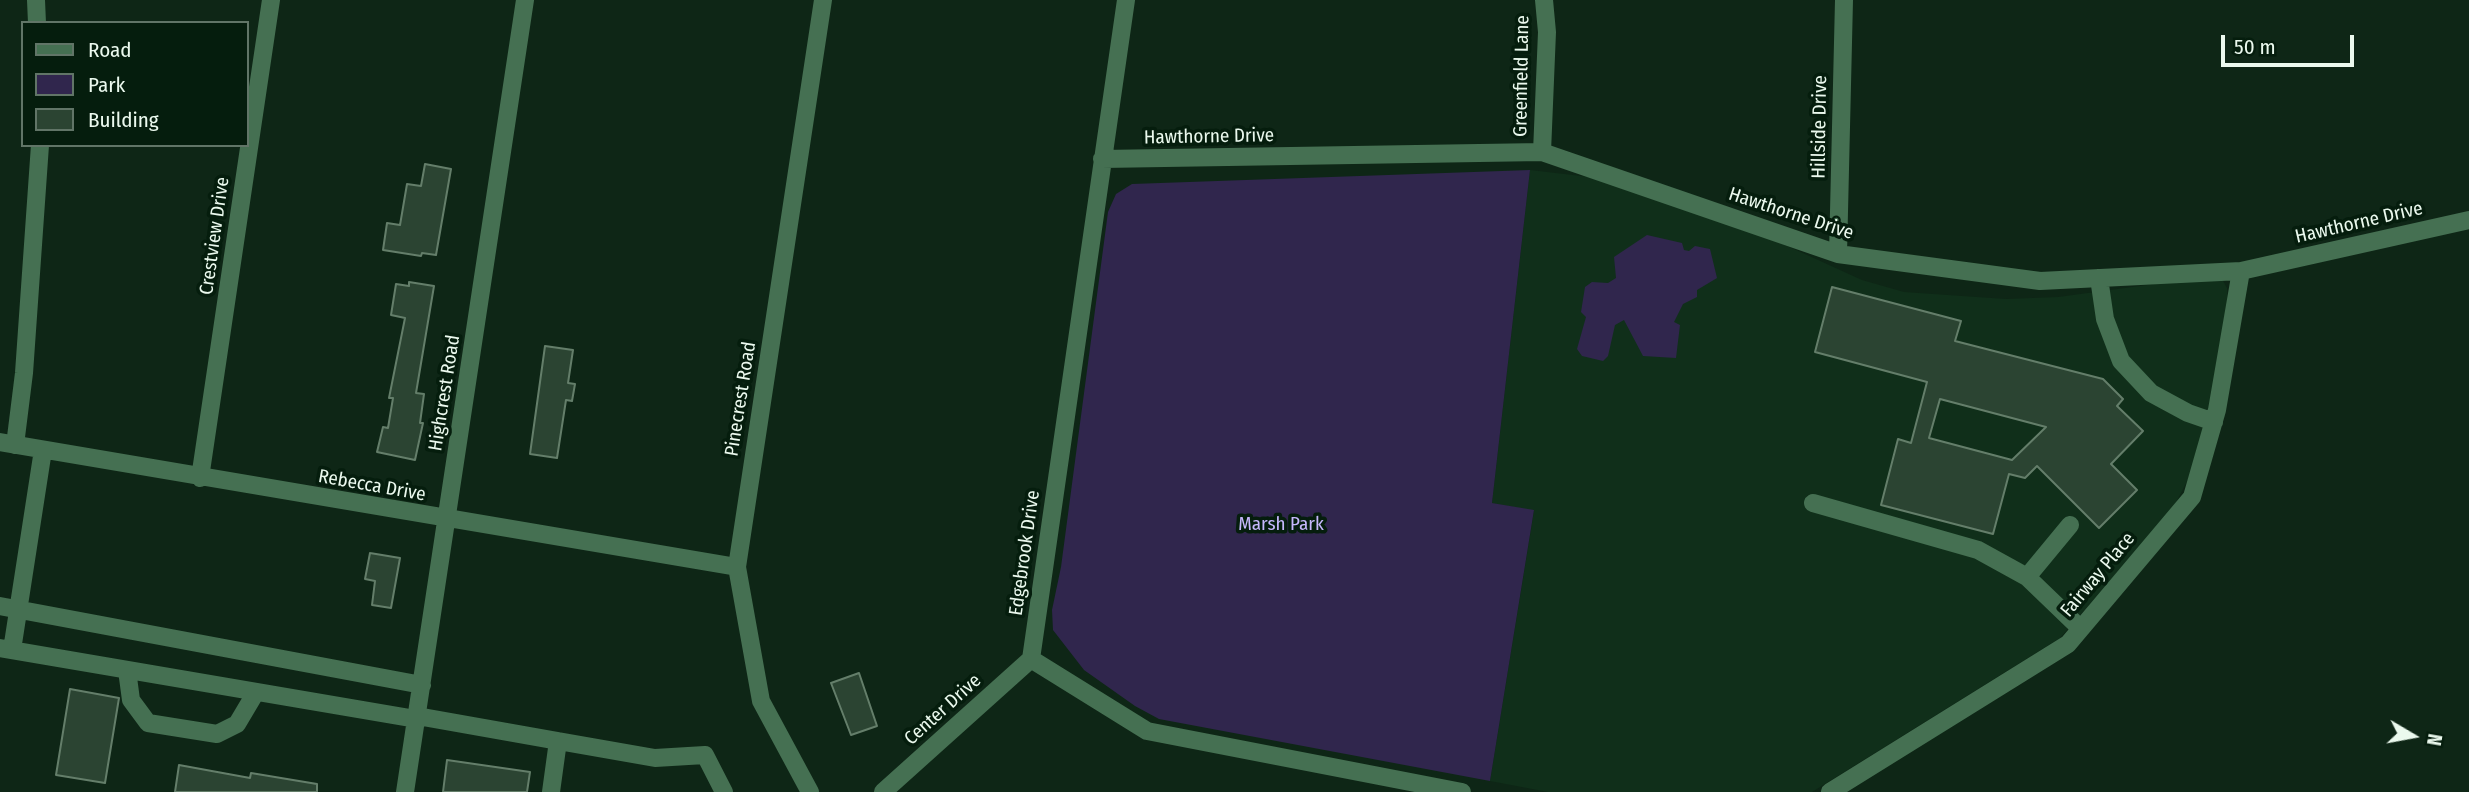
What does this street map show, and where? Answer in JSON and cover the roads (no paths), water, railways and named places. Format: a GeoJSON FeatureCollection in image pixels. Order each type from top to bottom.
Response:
{"type":"FeatureCollection","features":[{"type":"Feature","properties":{"kind":"street"},"geometry":{"type":"LineString","coordinates":[[36,0],[37,21]]}},
{"type":"Feature","properties":{"kind":"street","name":"Crestview Drive"},"geometry":{"type":"LineString","coordinates":[[200,478],[271,0]]}},
{"type":"Feature","properties":{"kind":"street","name":"Highcrest Road"},"geometry":{"type":"LineString","coordinates":[[405,792],[526,0]]}},
{"type":"Feature","properties":{"kind":"street","name":"Pinecrest Road"},"geometry":{"type":"LineString","coordinates":[[810,792],[761,701],[737,567],[823,0]]}},
{"type":"Feature","properties":{"kind":"street","name":"Edgebrook Drive"},"geometry":{"type":"LineString","coordinates":[[1031,659],[1126,0]]}},
{"type":"Feature","properties":{"kind":"street","name":"Greenfield Lane"},"geometry":{"type":"LineString","coordinates":[[1542,152],[1547,32],[1544,0]]}},
{"type":"Feature","properties":{"kind":"street","name":"Hillside Drive"},"geometry":{"type":"LineString","coordinates":[[1838,254],[1844,0]]}},
{"type":"Feature","properties":{"kind":"street"},"geometry":{"type":"LineString","coordinates":[[7,443],[24,373],[40,147]]}},
{"type":"Feature","properties":{"kind":"street","name":"Hawthorne Drive"},"geometry":{"type":"LineString","coordinates":[[1102,159],[1542,152],[1838,254],[2040,281],[2241,271],[2469,220]]}},
{"type":"Feature","properties":{"kind":"street","name":"Fairway Place"},"geometry":{"type":"LineString","coordinates":[[1830,792],[2068,644],[2192,497],[2214,422],[2241,271]]}},
{"type":"Feature","properties":{"kind":"street"},"geometry":{"type":"LineString","coordinates":[[2099,278],[2105,319],[2121,361],[2151,393],[2188,413],[2214,422]]}},
{"type":"Feature","properties":{"kind":"street","name":"Rebecca Drive"},"geometry":{"type":"LineString","coordinates":[[7,443],[447,520],[737,567]]}},
{"type":"Feature","properties":{"kind":"street"},"geometry":{"type":"LineString","coordinates":[[43,450],[19,610],[6,649],[655,758],[705,755],[724,792]]}},
{"type":"Feature","properties":{"kind":"street"},"geometry":{"type":"LineString","coordinates":[[1814,503],[1978,550],[2027,577],[2080,628]]}},
{"type":"Feature","properties":{"kind":"street"},"geometry":{"type":"LineString","coordinates":[[2027,577],[2070,525]]}},
{"type":"Feature","properties":{"kind":"street"},"geometry":{"type":"LineString","coordinates":[[0,606],[422,685]]}},
{"type":"Feature","properties":{"kind":"street"},"geometry":{"type":"LineString","coordinates":[[1031,659],[1147,731],[1462,792]]}},
{"type":"Feature","properties":{"kind":"street","name":"Center Drive"},"geometry":{"type":"LineString","coordinates":[[883,792],[1031,659]]}},
{"type":"Feature","properties":{"kind":"street"},"geometry":{"type":"LineString","coordinates":[[127,670],[131,700],[148,723],[217,734],[237,724],[256,692]]}},
{"type":"Feature","properties":{"kind":"street"},"geometry":{"type":"LineString","coordinates":[[551,792],[558,741]]}},
{"type":"Feature","properties":{"kind":"park label","name":"Marsh Park"},"geometry":{"type":"Point","coordinates":[1281,525]}}]}
